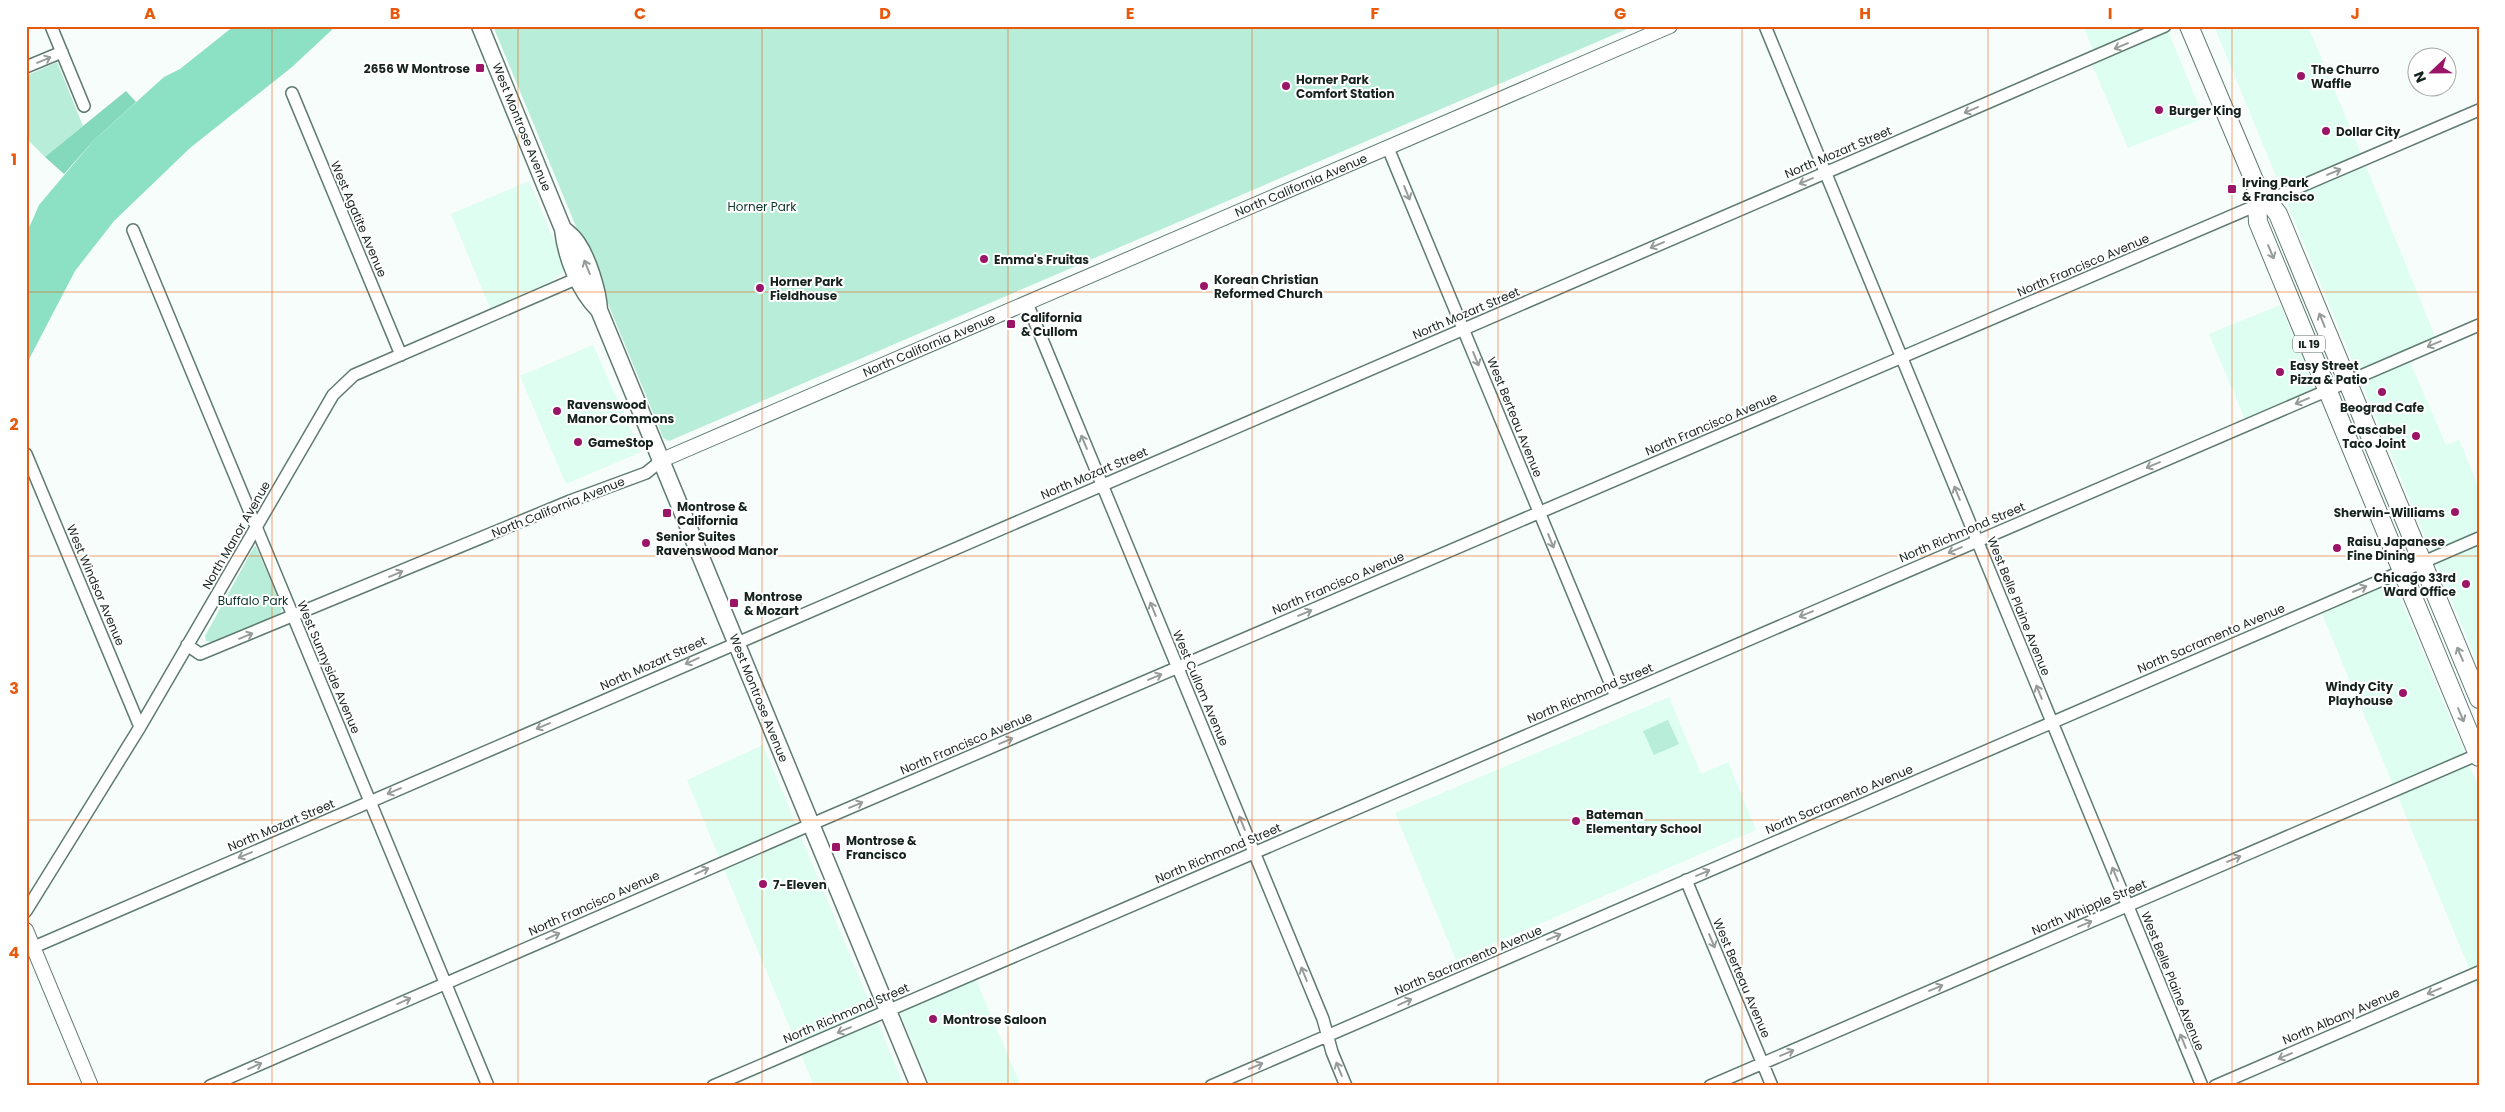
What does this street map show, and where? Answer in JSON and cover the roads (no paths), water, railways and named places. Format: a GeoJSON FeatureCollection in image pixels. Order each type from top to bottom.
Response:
{"type":"FeatureCollection","features":[{"type":"Feature","properties":{"kind":"main road","name":"West Montrose Avenue"},"geometry":{"type":"LineString","coordinates":[[480,26],[563,229],[565,245],[576,283],[599,310]]}},
{"type":"Feature","properties":{"kind":"main road","name":"IL 19"},"geometry":{"type":"LineString","coordinates":[[2190,26],[2263,203],[2278,214],[2479,699]]}},
{"type":"Feature","properties":{"kind":"main road","name":"IL 19"},"geometry":{"type":"LineString","coordinates":[[2263,203],[2258,222],[2478,755]]}},
{"type":"Feature","properties":{"kind":"main road","name":"West Montrose Avenue"},"geometry":{"type":"LineString","coordinates":[[563,229],[577,243],[598,294],[599,310],[919,1086]]}},
{"type":"Feature","properties":{"kind":"street"},"geometry":{"type":"LineString","coordinates":[[51,26],[84,106]]}},
{"type":"Feature","properties":{"kind":"street","name":"North California Avenue"},"geometry":{"type":"LineString","coordinates":[[188,645],[200,654],[570,501],[646,473],[662,460],[1670,26]]}},
{"type":"Feature","properties":{"kind":"street","name":"West Belle Plaine Avenue"},"geometry":{"type":"LineString","coordinates":[[1765,26],[2202,1086]]}},
{"type":"Feature","properties":{"kind":"street","name":"North Mozart Street"},"geometry":{"type":"LineString","coordinates":[[34,947],[736,642],[2166,26]]}},
{"type":"Feature","properties":{"kind":"street"},"geometry":{"type":"LineString","coordinates":[[26,68],[62,52]]}},
{"type":"Feature","properties":{"kind":"street","name":"West Agatite Avenue"},"geometry":{"type":"LineString","coordinates":[[292,93],[401,355]]}},
{"type":"Feature","properties":{"kind":"street","name":"North Francisco Avenue"},"geometry":{"type":"LineString","coordinates":[[210,1086],[812,824],[2479,110]]}},
{"type":"Feature","properties":{"kind":"street","name":"West Berteau Avenue"},"geometry":{"type":"LineString","coordinates":[[1388,148],[1616,696]]}},
{"type":"Feature","properties":{"kind":"street","name":"West Sunnyside Avenue"},"geometry":{"type":"LineString","coordinates":[[133,230],[488,1086]]}},
{"type":"Feature","properties":{"kind":"street","name":"North Manor Avenue"},"geometry":{"type":"LineString","coordinates":[[26,911],[140,727],[333,395],[354,375],[576,283]]}},
{"type":"Feature","properties":{"kind":"street","name":"West Cullom Avenue"},"geometry":{"type":"LineString","coordinates":[[1027,303],[1323,1019],[1346,1086]]}},
{"type":"Feature","properties":{"kind":"street","name":"North Richmond Street"},"geometry":{"type":"LineString","coordinates":[[713,1086],[2479,325]]}},
{"type":"Feature","properties":{"kind":"street","name":"West Windsor Avenue"},"geometry":{"type":"LineString","coordinates":[[26,454],[140,727]]}},
{"type":"Feature","properties":{"kind":"street","name":"North Sacramento Avenue"},"geometry":{"type":"LineString","coordinates":[[1211,1086],[2479,538]]}},
{"type":"Feature","properties":{"kind":"street","name":"North Whipple Street"},"geometry":{"type":"LineString","coordinates":[[1710,1086],[2478,755]]}},
{"type":"Feature","properties":{"kind":"street","name":"West Berteau Avenue"},"geometry":{"type":"LineString","coordinates":[[1686,880],[1772,1086]]}},
{"type":"Feature","properties":{"kind":"street"},"geometry":{"type":"LineString","coordinates":[[26,930],[91,1086]]}},
{"type":"Feature","properties":{"kind":"street","name":"North Albany Avenue"},"geometry":{"type":"LineString","coordinates":[[2215,1086],[2479,972]]}},
{"type":"Feature","properties":{"kind":"place","name":"2656 W Montrose"},"geometry":{"type":"Point","coordinates":[480,68]}},
{"type":"Feature","properties":{"kind":"place","name":"The Churro Waffle"},"geometry":{"type":"Point","coordinates":[2301,76]}},
{"type":"Feature","properties":{"kind":"place","name":"Horner Park Comfort Station"},"geometry":{"type":"Point","coordinates":[1286,86]}},
{"type":"Feature","properties":{"kind":"place","name":"Burger King"},"geometry":{"type":"Point","coordinates":[2159,110]}},
{"type":"Feature","properties":{"kind":"place","name":"Dollar City"},"geometry":{"type":"Point","coordinates":[2326,131]}},
{"type":"Feature","properties":{"kind":"place","name":"Irving Park & Francisco"},"geometry":{"type":"Point","coordinates":[2232,189]}},
{"type":"Feature","properties":{"kind":"place","name":"Emma's Fruitas"},"geometry":{"type":"Point","coordinates":[984,259]}},
{"type":"Feature","properties":{"kind":"place","name":"Korean Christian Reformed Church"},"geometry":{"type":"Point","coordinates":[1204,286]}},
{"type":"Feature","properties":{"kind":"place","name":"Horner Park Fieldhouse"},"geometry":{"type":"Point","coordinates":[760,288]}},
{"type":"Feature","properties":{"kind":"place","name":"California & Cullom"},"geometry":{"type":"Point","coordinates":[1011,324]}},
{"type":"Feature","properties":{"kind":"place","name":"Easy Street Pizza & Patio"},"geometry":{"type":"Point","coordinates":[2280,372]}},
{"type":"Feature","properties":{"kind":"place","name":"Beograd Cafe"},"geometry":{"type":"Point","coordinates":[2382,392]}},
{"type":"Feature","properties":{"kind":"place","name":"Ravenswood Manor Commons"},"geometry":{"type":"Point","coordinates":[557,411]}},
{"type":"Feature","properties":{"kind":"place","name":"Cascabel Taco Joint"},"geometry":{"type":"Point","coordinates":[2416,436]}},
{"type":"Feature","properties":{"kind":"place","name":"GameStop"},"geometry":{"type":"Point","coordinates":[578,442]}},
{"type":"Feature","properties":{"kind":"place","name":"Sherwin-Williams"},"geometry":{"type":"Point","coordinates":[2455,512]}},
{"type":"Feature","properties":{"kind":"place","name":"Montrose & California"},"geometry":{"type":"Point","coordinates":[667,513]}},
{"type":"Feature","properties":{"kind":"place","name":"Senior Suites Ravenswood Manor"},"geometry":{"type":"Point","coordinates":[646,543]}},
{"type":"Feature","properties":{"kind":"place","name":"Raisu Japanese Fine Dining"},"geometry":{"type":"Point","coordinates":[2337,548]}},
{"type":"Feature","properties":{"kind":"place","name":"Chicago 33rd Ward Office"},"geometry":{"type":"Point","coordinates":[2466,584]}},
{"type":"Feature","properties":{"kind":"place","name":"Montrose & Mozart"},"geometry":{"type":"Point","coordinates":[734,603]}},
{"type":"Feature","properties":{"kind":"place","name":"Windy City Playhouse"},"geometry":{"type":"Point","coordinates":[2403,693]}},
{"type":"Feature","properties":{"kind":"place","name":"Bateman Elementary School"},"geometry":{"type":"Point","coordinates":[1576,821]}},
{"type":"Feature","properties":{"kind":"place","name":"Montrose & Francisco"},"geometry":{"type":"Point","coordinates":[836,847]}},
{"type":"Feature","properties":{"kind":"place","name":"7-Eleven"},"geometry":{"type":"Point","coordinates":[763,884]}},
{"type":"Feature","properties":{"kind":"place","name":"Montrose Saloon"},"geometry":{"type":"Point","coordinates":[933,1019]}},
{"type":"Feature","properties":{"kind":"park label","name":"Horner Park"},"geometry":{"type":"Point","coordinates":[762,206]}},
{"type":"Feature","properties":{"kind":"park label","name":"Buffalo Park"},"geometry":{"type":"Point","coordinates":[253,600]}}]}
